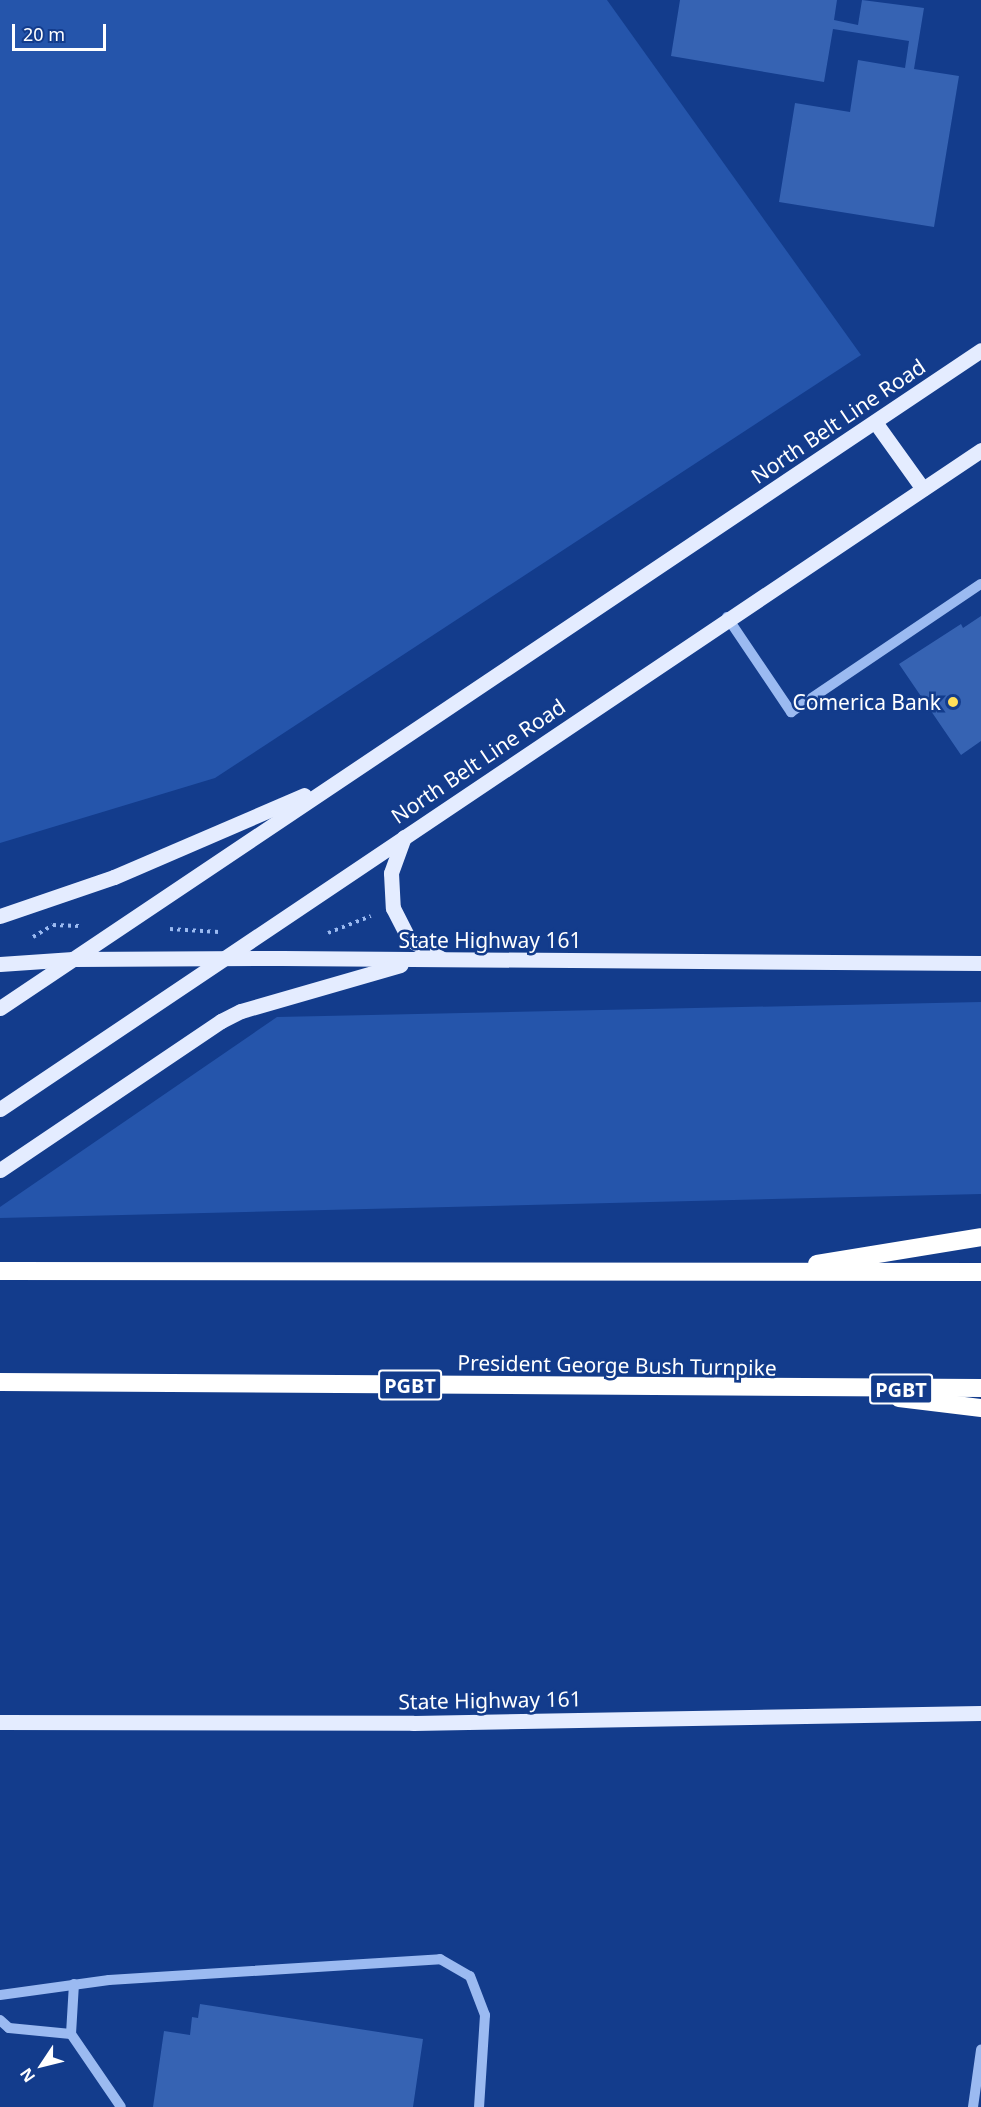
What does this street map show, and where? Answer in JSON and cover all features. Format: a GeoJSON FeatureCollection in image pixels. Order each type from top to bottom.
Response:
{"type":"FeatureCollection","features":[{"type":"Feature","properties":{"kind":"highway"},"geometry":{"type":"LineString","coordinates":[[765,1273],[981,1237]]}},
{"type":"Feature","properties":{"kind":"highway"},"geometry":{"type":"LineString","coordinates":[[0,1271],[981,1272]]}},
{"type":"Feature","properties":{"kind":"highway","name":"President George Bush Turnpike"},"geometry":{"type":"LineString","coordinates":[[0,1382],[820,1389],[981,1388]]}},
{"type":"Feature","properties":{"kind":"highway"},"geometry":{"type":"LineString","coordinates":[[820,1389],[981,1408]]}},
{"type":"Feature","properties":{"kind":"main road","name":"North Belt Line Road"},"geometry":{"type":"LineString","coordinates":[[0,1008],[981,350]]}},
{"type":"Feature","properties":{"kind":"main road"},"geometry":{"type":"LineString","coordinates":[[875,422],[922,489]]}},
{"type":"Feature","properties":{"kind":"main road","name":"North Belt Line Road"},"geometry":{"type":"LineString","coordinates":[[0,1109],[727,617],[981,450]]}},
{"type":"Feature","properties":{"kind":"main road"},"geometry":{"type":"LineString","coordinates":[[0,916],[114,877],[337,781]]}},
{"type":"Feature","properties":{"kind":"main road"},"geometry":{"type":"LineString","coordinates":[[404,837],[391,873],[393,908],[410,939],[445,960]]}},
{"type":"Feature","properties":{"kind":"main road","name":"State Highway 161"},"geometry":{"type":"LineString","coordinates":[[0,964],[73,959],[223,958],[981,963]]}},
{"type":"Feature","properties":{"kind":"main road"},"geometry":{"type":"LineString","coordinates":[[0,1170],[241,1011],[414,961]]}},
{"type":"Feature","properties":{"kind":"main road","name":"State Highway 161"},"geometry":{"type":"LineString","coordinates":[[0,1722],[413,1723],[981,1713]]}},
{"type":"Feature","properties":{"kind":"lane"},"geometry":{"type":"LineString","coordinates":[[727,617],[791,712],[981,584]]}},
{"type":"Feature","properties":{"kind":"lane"},"geometry":{"type":"LineString","coordinates":[[0,1995],[74,1984],[440,1959],[470,1976],[485,2015],[479,2107]]}},
{"type":"Feature","properties":{"kind":"lane"},"geometry":{"type":"LineString","coordinates":[[74,1984],[71,2034],[121,2107]]}},
{"type":"Feature","properties":{"kind":"lane"},"geometry":{"type":"LineString","coordinates":[[0,2020],[9,2028],[71,2034]]}},
{"type":"Feature","properties":{"kind":"lane"},"geometry":{"type":"LineString","coordinates":[[972,2107],[981,2050]]}},
{"type":"Feature","properties":{"kind":"path"},"geometry":{"type":"LineString","coordinates":[[318,936],[372,916]]}},
{"type":"Feature","properties":{"kind":"path"},"geometry":{"type":"LineString","coordinates":[[32,938],[52,925],[83,926]]}},
{"type":"Feature","properties":{"kind":"path"},"geometry":{"type":"LineString","coordinates":[[170,929],[223,932]]}},
{"type":"Feature","properties":{"kind":"shaded area"},"geometry":{"type":"Polygon","coordinates":[[[0,0],[607,0],[861,355],[215,778],[0,843],[0,0]]]}},
{"type":"Feature","properties":{"kind":"shaded area"},"geometry":{"type":"Polygon","coordinates":[[[981,1002],[981,1194],[0,1218],[0,1207],[277,1017],[981,1002]]]}},
{"type":"Feature","properties":{"kind":"building"},"geometry":{"type":"Polygon","coordinates":[[[680,0],[837,0],[834,20],[858,25],[862,0],[924,8],[914,69],[959,76],[934,227],[779,202],[795,103],[850,112],[858,60],[905,68],[909,41],[833,29],[824,82],[671,56],[680,0]]]}},
{"type":"Feature","properties":{"kind":"building","name":"Comerica Bank"},"geometry":{"type":"Polygon","coordinates":[[[981,616],[981,741],[961,755],[899,664],[961,624],[963,628],[981,616]]]}},
{"type":"Feature","properties":{"kind":"building"},"geometry":{"type":"Polygon","coordinates":[[[200,2004],[423,2039],[413,2107],[153,2107],[164,2031],[190,2035],[192,2017],[198,2018],[200,2004]]]}},
{"type":"Feature","properties":{"kind":"place","name":"Comerica Bank"},"geometry":{"type":"Point","coordinates":[953,702]}}]}
